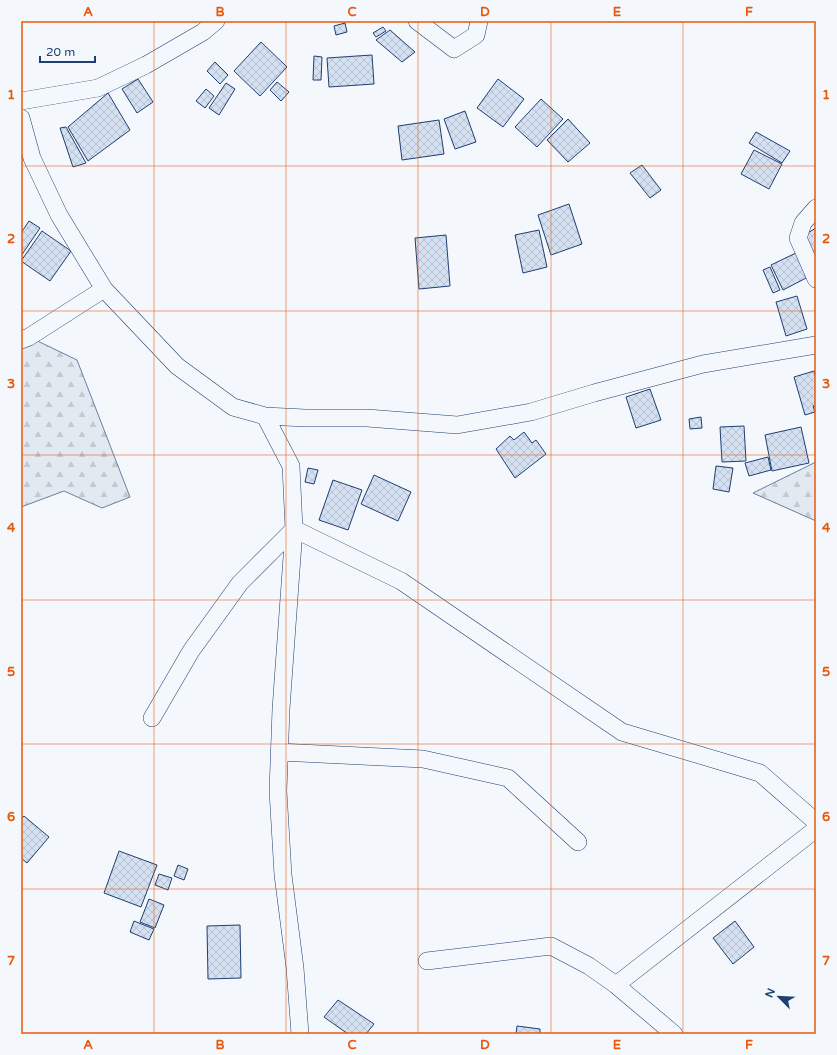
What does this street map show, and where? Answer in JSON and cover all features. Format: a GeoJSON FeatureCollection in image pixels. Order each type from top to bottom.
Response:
{"type":"FeatureCollection","features":[{"type":"Feature","properties":{"kind":"street"},"geometry":{"type":"LineString","coordinates":[[21,101],[98,88],[146,65],[203,32],[216,21]]}},
{"type":"Feature","properties":{"kind":"street"},"geometry":{"type":"LineString","coordinates":[[417,21],[454,49],[476,35],[479,21]]}},
{"type":"Feature","properties":{"kind":"street"},"geometry":{"type":"LineString","coordinates":[[21,118],[32,158],[59,215],[104,289],[177,366],[233,407],[265,416],[305,418],[367,418],[457,425],[531,412],[594,393],[703,364],[816,345]]}},
{"type":"Feature","properties":{"kind":"street"},"geometry":{"type":"LineString","coordinates":[[816,208],[803,223],[798,238],[816,279]]}},
{"type":"Feature","properties":{"kind":"street"},"geometry":{"type":"LineString","coordinates":[[21,340],[29,337],[104,289]]}},
{"type":"Feature","properties":{"kind":"street"},"geometry":{"type":"LineString","coordinates":[[265,416],[291,466],[294,529],[279,752],[278,792],[282,875],[295,968],[300,1034]]}},
{"type":"Feature","properties":{"kind":"street"},"geometry":{"type":"LineString","coordinates":[[152,718],[191,651],[240,582],[294,529]]}},
{"type":"Feature","properties":{"kind":"street"},"geometry":{"type":"LineString","coordinates":[[294,529],[401,582],[622,732],[760,773],[816,822]]}},
{"type":"Feature","properties":{"kind":"street"},"geometry":{"type":"LineString","coordinates":[[279,752],[423,758],[508,778],[578,842]]}},
{"type":"Feature","properties":{"kind":"street"},"geometry":{"type":"LineString","coordinates":[[616,985],[816,829]]}},
{"type":"Feature","properties":{"kind":"street"},"geometry":{"type":"LineString","coordinates":[[427,961],[551,946],[589,966],[616,985],[674,1034]]}},
{"type":"Feature","properties":{"kind":"green space"},"geometry":{"type":"Polygon","coordinates":[[[21,333],[77,360],[130,497],[102,508],[64,491],[21,507],[21,333]]]}},
{"type":"Feature","properties":{"kind":"green space"},"geometry":{"type":"Polygon","coordinates":[[[816,462],[816,521],[753,493],[816,462]]]}},
{"type":"Feature","properties":{"kind":"building"},"geometry":{"type":"Polygon","coordinates":[[[345,23],[347,32],[336,35],[334,26],[345,23]]]}},
{"type":"Feature","properties":{"kind":"building"},"geometry":{"type":"Polygon","coordinates":[[[383,27],[386,31],[376,37],[373,33],[383,27]]]}},
{"type":"Feature","properties":{"kind":"building"},"geometry":{"type":"Polygon","coordinates":[[[390,30],[415,52],[402,62],[376,40],[390,30]]]}},
{"type":"Feature","properties":{"kind":"building"},"geometry":{"type":"Polygon","coordinates":[[[261,42],[287,67],[260,96],[234,71],[261,42]]]}},
{"type":"Feature","properties":{"kind":"building"},"geometry":{"type":"Polygon","coordinates":[[[372,55],[374,84],[329,87],[327,58],[372,55]]]}},
{"type":"Feature","properties":{"kind":"building"},"geometry":{"type":"Polygon","coordinates":[[[314,56],[322,57],[321,80],[313,80],[314,56]]]}},
{"type":"Feature","properties":{"kind":"building"},"geometry":{"type":"Polygon","coordinates":[[[215,62],[228,75],[220,84],[207,71],[215,62]]]}},
{"type":"Feature","properties":{"kind":"building"},"geometry":{"type":"Polygon","coordinates":[[[138,79],[153,102],[137,113],[122,89],[138,79]]]}},
{"type":"Feature","properties":{"kind":"building"},"geometry":{"type":"Polygon","coordinates":[[[498,79],[524,99],[503,127],[477,108],[498,79]]]}},
{"type":"Feature","properties":{"kind":"building"},"geometry":{"type":"Polygon","coordinates":[[[277,82],[289,92],[281,101],[270,90],[277,82]]]}},
{"type":"Feature","properties":{"kind":"building"},"geometry":{"type":"Polygon","coordinates":[[[226,83],[235,89],[219,115],[209,108],[226,83]]]}},
{"type":"Feature","properties":{"kind":"building"},"geometry":{"type":"Polygon","coordinates":[[[206,89],[214,96],[205,108],[196,101],[206,89]]]}},
{"type":"Feature","properties":{"kind":"building"},"geometry":{"type":"Polygon","coordinates":[[[108,93],[130,130],[88,161],[68,127],[108,93]]]}},
{"type":"Feature","properties":{"kind":"building"},"geometry":{"type":"Polygon","coordinates":[[[541,99],[563,119],[537,147],[515,127],[541,99]]]}},
{"type":"Feature","properties":{"kind":"building"},"geometry":{"type":"Polygon","coordinates":[[[465,111],[476,142],[455,149],[444,119],[465,111]]]}},
{"type":"Feature","properties":{"kind":"building"},"geometry":{"type":"Polygon","coordinates":[[[568,119],[590,143],[568,162],[547,140],[568,119]]]}},
{"type":"Feature","properties":{"kind":"building"},"geometry":{"type":"Polygon","coordinates":[[[439,120],[444,154],[402,160],[398,126],[439,120]]]}},
{"type":"Feature","properties":{"kind":"building"},"geometry":{"type":"Polygon","coordinates":[[[66,127],[86,163],[73,167],[60,128],[66,127]]]}},
{"type":"Feature","properties":{"kind":"building"},"geometry":{"type":"Polygon","coordinates":[[[756,132],[790,151],[782,163],[749,143],[756,132]]]}},
{"type":"Feature","properties":{"kind":"building"},"geometry":{"type":"Polygon","coordinates":[[[754,150],[782,164],[769,189],[741,174],[754,150]]]}},
{"type":"Feature","properties":{"kind":"building"},"geometry":{"type":"Polygon","coordinates":[[[642,165],[661,190],[650,198],[630,173],[642,165]]]}},
{"type":"Feature","properties":{"kind":"building"},"geometry":{"type":"Polygon","coordinates":[[[569,204],[582,244],[551,255],[538,215],[569,204]]]}},
{"type":"Feature","properties":{"kind":"building"},"geometry":{"type":"Polygon","coordinates":[[[29,221],[40,228],[21,256],[21,233],[29,221]]]}},
{"type":"Feature","properties":{"kind":"building"},"geometry":{"type":"Polygon","coordinates":[[[816,228],[816,259],[801,237],[816,228]]]}},
{"type":"Feature","properties":{"kind":"building"},"geometry":{"type":"Polygon","coordinates":[[[539,230],[547,267],[523,273],[515,235],[539,230]]]}},
{"type":"Feature","properties":{"kind":"building"},"geometry":{"type":"Polygon","coordinates":[[[42,231],[71,251],[50,281],[21,261],[42,231]]]}},
{"type":"Feature","properties":{"kind":"building"},"geometry":{"type":"Polygon","coordinates":[[[446,235],[450,286],[419,289],[415,238],[446,235]]]}},
{"type":"Feature","properties":{"kind":"building"},"geometry":{"type":"Polygon","coordinates":[[[798,252],[810,276],[783,290],[771,265],[798,252]]]}},
{"type":"Feature","properties":{"kind":"building"},"geometry":{"type":"Polygon","coordinates":[[[770,267],[780,290],[773,293],[763,270],[770,267]]]}},
{"type":"Feature","properties":{"kind":"building"},"geometry":{"type":"Polygon","coordinates":[[[797,296],[807,329],[786,336],[776,302],[797,296]]]}},
{"type":"Feature","properties":{"kind":"building"},"geometry":{"type":"Polygon","coordinates":[[[814,371],[816,379],[816,405],[813,406],[815,412],[805,415],[794,377],[814,371]]]}},
{"type":"Feature","properties":{"kind":"building"},"geometry":{"type":"Polygon","coordinates":[[[650,389],[661,420],[636,428],[626,397],[650,389]]]}},
{"type":"Feature","properties":{"kind":"building"},"geometry":{"type":"Polygon","coordinates":[[[701,417],[702,428],[690,429],[689,419],[701,417]]]}},
{"type":"Feature","properties":{"kind":"building"},"geometry":{"type":"Polygon","coordinates":[[[744,426],[746,461],[722,462],[720,427],[744,426]]]}},
{"type":"Feature","properties":{"kind":"building"},"geometry":{"type":"Polygon","coordinates":[[[801,427],[809,463],[772,471],[765,435],[801,427]]]}},
{"type":"Feature","properties":{"kind":"building"},"geometry":{"type":"Polygon","coordinates":[[[524,432],[532,443],[536,440],[546,454],[515,478],[496,449],[510,436],[514,440],[524,432]]]}},
{"type":"Feature","properties":{"kind":"building"},"geometry":{"type":"Polygon","coordinates":[[[768,457],[771,470],[749,476],[745,463],[768,457]]]}},
{"type":"Feature","properties":{"kind":"building"},"geometry":{"type":"Polygon","coordinates":[[[716,466],[733,468],[729,492],[713,489],[716,466]]]}},
{"type":"Feature","properties":{"kind":"building"},"geometry":{"type":"Polygon","coordinates":[[[308,468],[318,470],[314,484],[305,482],[308,468]]]}},
{"type":"Feature","properties":{"kind":"building"},"geometry":{"type":"Polygon","coordinates":[[[374,475],[411,492],[398,521],[361,504],[374,475]]]}},
{"type":"Feature","properties":{"kind":"building"},"geometry":{"type":"Polygon","coordinates":[[[333,480],[362,490],[348,530],[319,520],[333,480]]]}},
{"type":"Feature","properties":{"kind":"building"},"geometry":{"type":"Polygon","coordinates":[[[24,816],[49,837],[27,863],[21,858],[21,819],[24,816]]]}},
{"type":"Feature","properties":{"kind":"building"},"geometry":{"type":"Polygon","coordinates":[[[119,851],[157,865],[141,907],[104,893],[119,851]]]}},
{"type":"Feature","properties":{"kind":"building"},"geometry":{"type":"Polygon","coordinates":[[[178,865],[188,869],[184,880],[174,876],[178,865]]]}},
{"type":"Feature","properties":{"kind":"building"},"geometry":{"type":"Polygon","coordinates":[[[159,874],[172,878],[168,890],[155,885],[159,874]]]}},
{"type":"Feature","properties":{"kind":"building"},"geometry":{"type":"Polygon","coordinates":[[[149,899],[164,905],[155,928],[140,922],[149,899]]]}},
{"type":"Feature","properties":{"kind":"building"},"geometry":{"type":"Polygon","coordinates":[[[134,921],[154,929],[149,940],[130,932],[134,921]]]}},
{"type":"Feature","properties":{"kind":"building"},"geometry":{"type":"Polygon","coordinates":[[[735,921],[754,947],[733,964],[713,938],[735,921]]]}},
{"type":"Feature","properties":{"kind":"building"},"geometry":{"type":"Polygon","coordinates":[[[240,925],[241,978],[208,979],[207,926],[240,925]]]}},
{"type":"Feature","properties":{"kind":"building"},"geometry":{"type":"Polygon","coordinates":[[[338,1000],[374,1024],[366,1034],[348,1034],[324,1017],[338,1000]]]}},
{"type":"Feature","properties":{"kind":"building"},"geometry":{"type":"Polygon","coordinates":[[[517,1026],[540,1029],[540,1034],[516,1034],[517,1026]]]}}]}
